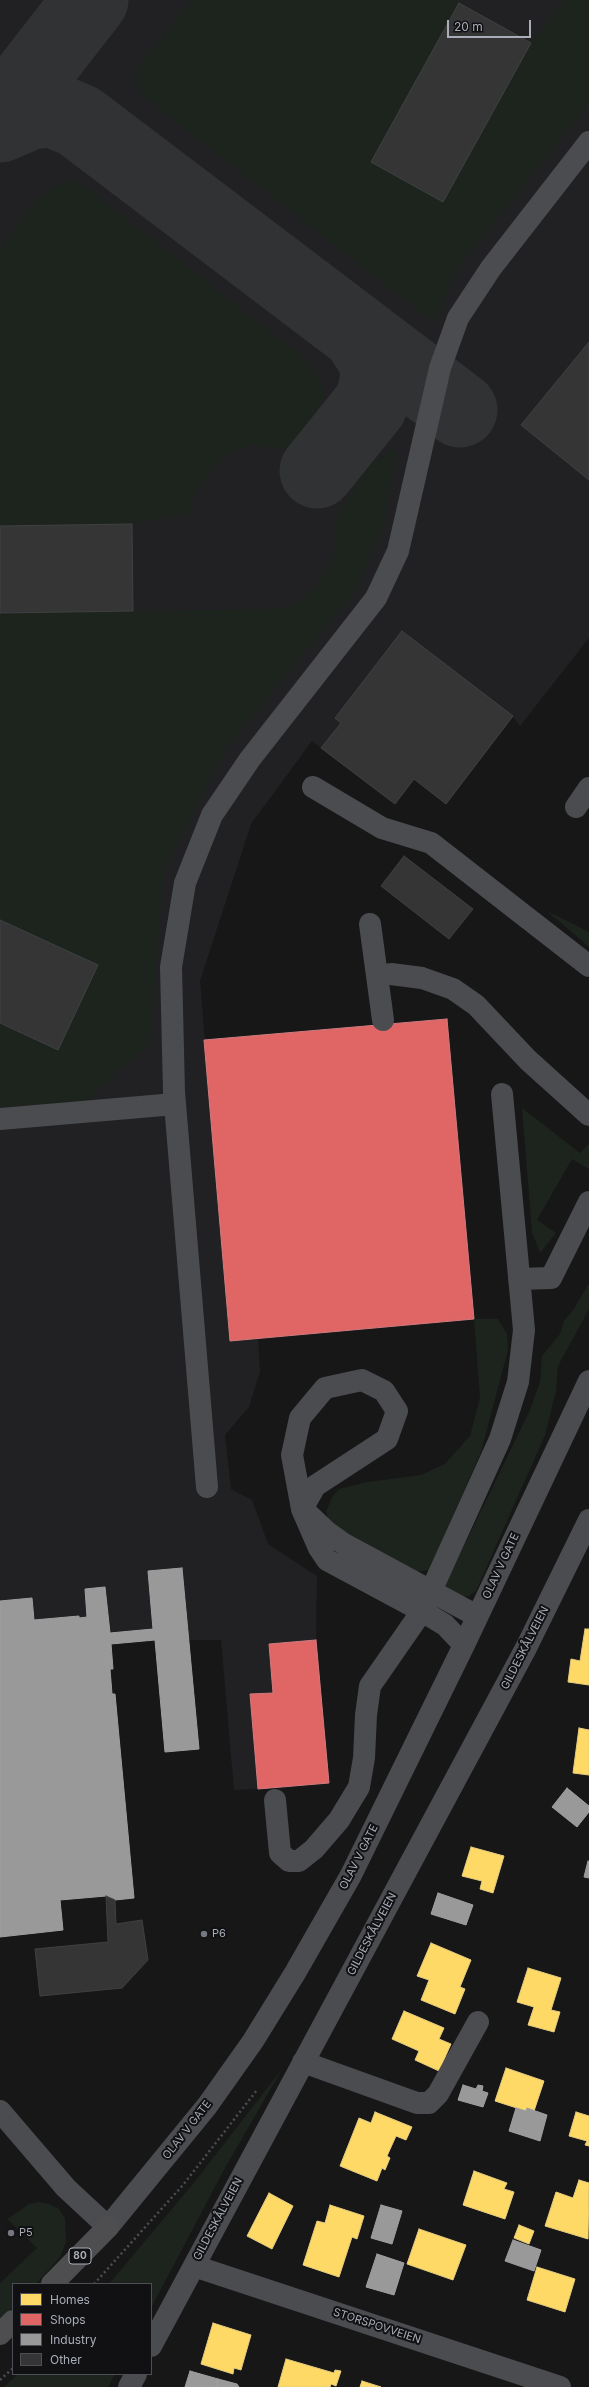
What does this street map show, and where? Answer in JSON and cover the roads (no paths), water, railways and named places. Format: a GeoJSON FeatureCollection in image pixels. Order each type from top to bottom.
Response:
{"type":"FeatureCollection","features":[{"type":"Feature","properties":{"kind":"highway","name":"OLAV V GATE"},"geometry":{"type":"LineString","coordinates":[[53,2283],[108,2227]]}},
{"type":"Feature","properties":{"kind":"highway"},"geometry":{"type":"LineString","coordinates":[[0,2334],[12,2322]]}},
{"type":"Feature","properties":{"kind":"street"},"geometry":{"type":"LineString","coordinates":[[207,1487],[175,1104],[171,967],[185,883],[212,815],[250,759],[376,598],[398,551],[440,368],[458,318],[492,268],[589,142]]}},
{"type":"Feature","properties":{"kind":"street"},"geometry":{"type":"LineString","coordinates":[[313,787],[382,828],[431,843],[589,966]]}},
{"type":"Feature","properties":{"kind":"street"},"geometry":{"type":"LineString","coordinates":[[576,808],[589,788]]}},
{"type":"Feature","properties":{"kind":"street"},"geometry":{"type":"LineString","coordinates":[[370,924],[383,1020]]}},
{"type":"Feature","properties":{"kind":"street"},"geometry":{"type":"LineString","coordinates":[[378,976],[391,974],[422,978],[453,989],[476,1005],[528,1060],[589,1115]]}},
{"type":"Feature","properties":{"kind":"street"},"geometry":{"type":"LineString","coordinates":[[275,1800],[280,1853],[289,1861],[299,1861],[314,1849],[339,1820],[359,1787],[364,1758],[370,1686],[422,1611],[500,1439],[518,1382],[524,1330],[502,1094]]}},
{"type":"Feature","properties":{"kind":"street"},"geometry":{"type":"LineString","coordinates":[[0,1119],[175,1104]]}},
{"type":"Feature","properties":{"kind":"street"},"geometry":{"type":"LineString","coordinates":[[519,1279],[550,1278],[589,1202]]}},
{"type":"Feature","properties":{"kind":"street"},"geometry":{"type":"LineString","coordinates":[[302,1509],[316,1486],[387,1439],[397,1411],[384,1391],[362,1380],[325,1388],[300,1418],[292,1455],[302,1509],[318,1548],[327,1560],[445,1625],[464,1645]]}},
{"type":"Feature","properties":{"kind":"street","name":"OLAV V GATE"},"geometry":{"type":"LineString","coordinates":[[108,2227],[207,2106],[253,2041],[295,1973],[350,1876],[464,1645],[589,1381]]}},
{"type":"Feature","properties":{"kind":"street"},"geometry":{"type":"LineString","coordinates":[[302,1509],[327,1532],[344,1544],[477,1616]]}},
{"type":"Feature","properties":{"kind":"street","name":"GILDESKÅLVEIEN"},"geometry":{"type":"LineString","coordinates":[[152,2344],[526,1648],[589,1520]]}},
{"type":"Feature","properties":{"kind":"street"},"geometry":{"type":"LineString","coordinates":[[303,2062],[417,2103],[429,2103],[438,2094],[478,2022]]}},
{"type":"Feature","properties":{"kind":"street"},"geometry":{"type":"LineString","coordinates":[[2,2111],[66,2188],[108,2227]]}},
{"type":"Feature","properties":{"kind":"street","name":"STORSPOVVEIEN"},"geometry":{"type":"LineString","coordinates":[[194,2266],[560,2387]]}},
{"type":"Feature","properties":{"kind":"street"},"geometry":{"type":"LineString","coordinates":[[129,2387],[135,2375]]}},
{"type":"Feature","properties":{"kind":"place","name":"P6"},"geometry":{"type":"Point","coordinates":[204,1934]}},
{"type":"Feature","properties":{"kind":"place","name":"P5"},"geometry":{"type":"Point","coordinates":[11,2233]}}]}
